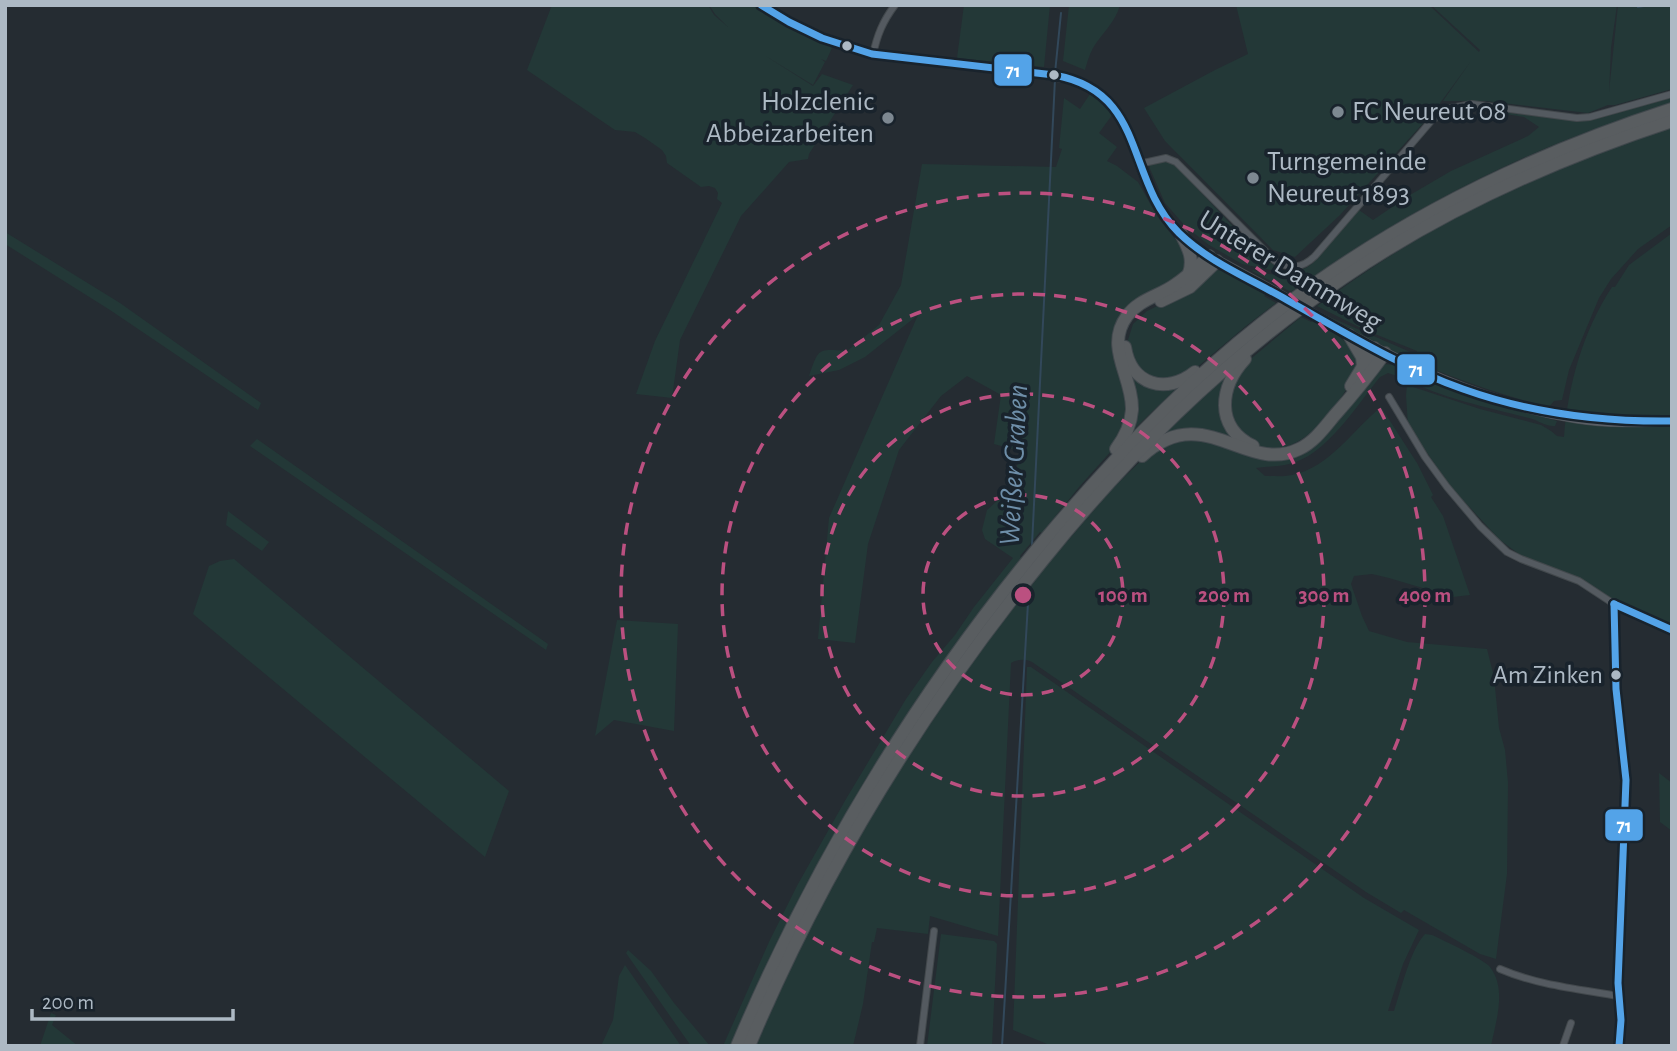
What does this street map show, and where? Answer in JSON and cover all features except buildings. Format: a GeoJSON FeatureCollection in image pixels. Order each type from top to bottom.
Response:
{"type":"FeatureCollection","features":[{"type":"Feature","properties":{"kind":"highway"},"geometry":{"type":"LineString","coordinates":[[749,1046],[814,907],[875,797],[943,691],[1023,583],[1034,553],[1147,425],[1222,356],[1263,323],[1336,270],[1421,217],[1527,163],[1596,135],[1672,109]]}},
{"type":"Feature","properties":{"kind":"highway"},"geometry":{"type":"LineString","coordinates":[[737,1046],[784,943],[852,816],[896,743],[981,621],[1144,444],[1225,368],[1280,324],[1345,277],[1410,236],[1523,177],[1572,156],[1672,121]]}},
{"type":"Feature","properties":{"kind":"highway"},"geometry":{"type":"LineString","coordinates":[[1181,234],[1191,256],[1189,273]]}},
{"type":"Feature","properties":{"kind":"highway"},"geometry":{"type":"LineString","coordinates":[[1213,258],[1190,287],[1140,312],[1133,319],[1125,339],[1125,349],[1130,365],[1137,373],[1148,381],[1160,384],[1173,384],[1185,379],[1209,361],[1222,356]]}},
{"type":"Feature","properties":{"kind":"highway"},"geometry":{"type":"LineString","coordinates":[[1108,467],[1125,438],[1132,410],[1131,395],[1118,352],[1121,324],[1137,305],[1170,288],[1213,258]]}},
{"type":"Feature","properties":{"kind":"highway"},"geometry":{"type":"LineString","coordinates":[[1280,324],[1272,336],[1243,361],[1232,376],[1225,402],[1228,422],[1237,436],[1265,450],[1279,451],[1302,442],[1313,434],[1345,397],[1363,367],[1380,351]]}},
{"type":"Feature","properties":{"kind":"highway"},"geometry":{"type":"LineString","coordinates":[[1349,335],[1362,357],[1363,367]]}},
{"type":"Feature","properties":{"kind":"highway"},"geometry":{"type":"LineString","coordinates":[[1107,485],[1121,477],[1154,447],[1167,439],[1184,435],[1213,437],[1265,454],[1287,453],[1302,448],[1321,431],[1368,377],[1380,351]]}},
{"type":"Feature","properties":{"kind":"main road","name":"Unterer Dammweg"},"geometry":{"type":"LineString","coordinates":[[1213,258],[1349,335],[1461,388],[1497,400],[1577,418],[1672,421]]}},
{"type":"Feature","properties":{"kind":"street","name":"Unterer Dammweg"},"geometry":{"type":"LineString","coordinates":[[761,5],[786,20],[863,53],[1055,76],[1084,83],[1112,103],[1120,114],[1154,200],[1170,223],[1213,258]]}},
{"type":"Feature","properties":{"kind":"street"},"geometry":{"type":"LineString","coordinates":[[873,55],[881,26],[895,5]]}},
{"type":"Feature","properties":{"kind":"street"},"geometry":{"type":"LineString","coordinates":[[1139,164],[1166,158],[1176,162],[1275,261],[1283,266],[1296,267],[1306,264],[1315,256],[1432,120],[1451,108],[1472,104],[1584,118],[1672,93]]}},
{"type":"Feature","properties":{"kind":"street"},"geometry":{"type":"LineString","coordinates":[[1389,397],[1425,457],[1447,487],[1507,552],[1579,581],[1614,604],[1672,630]]}},
{"type":"Feature","properties":{"kind":"street"},"geometry":{"type":"LineString","coordinates":[[1614,604],[1616,689],[1626,780],[1618,996],[1621,1020],[1619,1046]]}},
{"type":"Feature","properties":{"kind":"street"},"geometry":{"type":"LineString","coordinates":[[920,1046],[934,930]]}},
{"type":"Feature","properties":{"kind":"street"},"geometry":{"type":"LineString","coordinates":[[1500,969],[1536,982],[1618,996]]}},
{"type":"Feature","properties":{"kind":"street"},"geometry":{"type":"LineString","coordinates":[[1563,1046],[1571,1023]]}},
{"type":"Feature","properties":{"kind":"green space"},"geometry":{"type":"Polygon","coordinates":[[[552,5],[708,5],[714,15],[728,27],[709,5],[754,5],[832,48],[826,61],[821,59],[825,62],[813,85],[764,55],[813,86],[822,74],[853,85],[808,159],[789,162],[741,216],[680,340],[672,398],[636,394],[655,341],[722,203],[717,199],[715,188],[701,187],[667,163],[662,150],[645,138],[635,132],[615,130],[527,70],[552,5]]]}},
{"type":"Feature","properties":{"kind":"green space"},"geometry":{"type":"Polygon","coordinates":[[[964,5],[1050,5],[1044,67],[957,58],[964,5]]]}},
{"type":"Feature","properties":{"kind":"green space"},"geometry":{"type":"Polygon","coordinates":[[[1069,5],[1120,5],[1112,23],[1093,48],[1085,70],[1063,61],[1069,5]]]}},
{"type":"Feature","properties":{"kind":"green space"},"geometry":{"type":"Polygon","coordinates":[[[1236,5],[1429,5],[1479,52],[1480,50],[1431,5],[1617,5],[1609,92],[1618,5],[1672,5],[1672,89],[1608,105],[1588,113],[1486,101],[1443,101],[1471,61],[1435,110],[1340,215],[1295,257],[1273,250],[1165,141],[1144,108],[1248,54],[1236,5]]]}},
{"type":"Feature","properties":{"kind":"green space"},"geometry":{"type":"Polygon","coordinates":[[[1090,94],[1115,111],[1099,133],[1117,147],[1107,161],[1138,182],[1157,216],[1186,250],[1186,272],[1119,323],[1129,412],[1113,449],[1020,556],[914,704],[838,828],[792,914],[731,1046],[723,1046],[769,942],[846,799],[906,699],[1013,558],[985,539],[982,530],[987,510],[997,501],[1013,497],[1019,451],[994,444],[1001,395],[967,376],[941,396],[899,450],[868,544],[855,643],[818,639],[829,518],[918,315],[865,357],[839,370],[809,376],[812,367],[820,352],[847,351],[879,325],[901,285],[922,164],[1056,167],[1062,149],[1059,148],[1064,98],[1080,109],[1090,94]]]}},
{"type":"Feature","properties":{"kind":"green space"},"geometry":{"type":"Polygon","coordinates":[[[1672,97],[1672,102],[1534,153],[1426,206],[1291,292],[1252,271],[1282,275],[1306,268],[1359,210],[1373,220],[1451,171],[1528,136],[1539,127],[1524,117],[1487,110],[1588,121],[1672,97]]]}},
{"type":"Feature","properties":{"kind":"green space"},"geometry":{"type":"Polygon","coordinates":[[[1672,127],[1672,225],[1638,249],[1611,279],[1599,298],[1569,370],[1562,400],[1554,401],[1549,407],[1484,388],[1422,364],[1421,366],[1323,314],[1411,352],[1414,359],[1417,351],[1365,330],[1317,306],[1394,253],[1475,207],[1572,164],[1672,127]]]}},
{"type":"Feature","properties":{"kind":"green space"},"geometry":{"type":"Polygon","coordinates":[[[1165,161],[1173,163],[1264,259],[1278,267],[1276,271],[1242,264],[1209,245],[1186,227],[1165,203],[1150,169],[1149,165],[1165,161]]]}},
{"type":"Feature","properties":{"kind":"green space"},"geometry":{"type":"Polygon","coordinates":[[[5,232],[120,303],[261,403],[258,410],[110,310],[5,244],[5,232]]]}},
{"type":"Feature","properties":{"kind":"green space"},"geometry":{"type":"Polygon","coordinates":[[[1672,233],[1672,626],[1616,601],[1581,579],[1523,557],[1500,540],[1450,486],[1408,425],[1406,396],[1407,385],[1480,409],[1541,425],[1557,436],[1564,437],[1573,378],[1585,340],[1602,304],[1629,265],[1672,233]]]}},
{"type":"Feature","properties":{"kind":"green space"},"geometry":{"type":"Polygon","coordinates":[[[1206,265],[1183,288],[1140,310],[1123,333],[1123,357],[1133,374],[1151,386],[1178,387],[1131,432],[1135,399],[1131,381],[1123,358],[1121,348],[1123,327],[1142,305],[1172,291],[1206,265]]]}},
{"type":"Feature","properties":{"kind":"green space"},"geometry":{"type":"Polygon","coordinates":[[[1217,270],[1266,294],[1264,296],[1276,303],[1189,374],[1180,379],[1151,380],[1131,360],[1127,343],[1133,324],[1147,311],[1178,296],[1217,270]]]}},
{"type":"Feature","properties":{"kind":"green space"},"geometry":{"type":"Polygon","coordinates":[[[1301,317],[1340,337],[1360,361],[1345,391],[1322,423],[1292,444],[1276,448],[1259,446],[1233,425],[1229,389],[1247,362],[1301,317]]]}},
{"type":"Feature","properties":{"kind":"green space"},"geometry":{"type":"Polygon","coordinates":[[[1384,364],[1395,365],[1459,393],[1557,421],[1555,426],[1548,425],[1466,402],[1419,386],[1406,379],[1406,374],[1403,378],[1388,373],[1380,377],[1340,428],[1316,451],[1289,464],[1256,468],[1265,476],[1289,476],[1318,465],[1381,407],[1417,463],[1433,495],[1431,497],[1443,516],[1470,595],[1453,597],[1372,574],[1354,576],[1351,584],[1369,631],[1407,642],[1487,649],[1494,677],[1508,783],[1507,874],[1496,959],[1480,954],[1404,910],[1401,913],[1366,892],[1032,662],[1019,660],[1011,663],[998,936],[930,916],[928,934],[877,928],[872,942],[863,1004],[853,1046],[756,1046],[836,879],[905,760],[940,706],[1015,604],[1113,488],[1147,455],[1184,438],[1290,455],[1384,364]]]}},
{"type":"Feature","properties":{"kind":"green space"},"geometry":{"type":"Polygon","coordinates":[[[1228,373],[1226,381],[1236,438],[1157,440],[1228,373]]]}},
{"type":"Feature","properties":{"kind":"green space"},"geometry":{"type":"Polygon","coordinates":[[[257,439],[548,644],[546,650],[250,446],[257,439]]]}},
{"type":"Feature","properties":{"kind":"green space"},"geometry":{"type":"Polygon","coordinates":[[[228,511],[269,542],[262,551],[226,525],[228,511]]]}},
{"type":"Feature","properties":{"kind":"green space"},"geometry":{"type":"Polygon","coordinates":[[[234,559],[509,791],[485,857],[193,614],[209,566],[234,559]]]}},
{"type":"Feature","properties":{"kind":"green space"},"geometry":{"type":"Polygon","coordinates":[[[617,620],[678,624],[674,731],[614,720],[595,736],[617,620]]]}},
{"type":"Feature","properties":{"kind":"green space"},"geometry":{"type":"Polygon","coordinates":[[[1027,667],[1031,667],[1364,898],[1419,930],[1403,964],[1388,1011],[1394,1011],[1410,960],[1425,934],[1445,941],[1487,964],[1495,976],[1499,995],[1491,1046],[1052,1046],[1013,1030],[1027,667]]]}},
{"type":"Feature","properties":{"kind":"green space"},"geometry":{"type":"Polygon","coordinates":[[[1659,773],[1672,783],[1672,831],[1660,822],[1659,773]]]}},
{"type":"Feature","properties":{"kind":"green space"},"geometry":{"type":"Polygon","coordinates":[[[941,934],[994,941],[997,944],[992,1046],[927,1046],[941,934]]]}},
{"type":"Feature","properties":{"kind":"green space"},"geometry":{"type":"Polygon","coordinates":[[[628,950],[651,971],[710,1046],[691,1046],[626,953],[628,950]]]}},
{"type":"Feature","properties":{"kind":"green space"},"geometry":{"type":"Polygon","coordinates":[[[625,965],[681,1046],[601,1046],[613,1020],[619,976],[625,965]]]}},
{"type":"Feature","properties":{"kind":"green space"},"geometry":{"type":"Polygon","coordinates":[[[51,1013],[56,1015],[52,1025],[78,1046],[40,1046],[51,1013]]]}},
{"type":"Feature","properties":{"kind":"waterway"},"geometry":{"type":"LineString","coordinates":[[1638,7],[1650,5]]}},
{"type":"Feature","properties":{"kind":"waterway","name":"Weißer Graben"},"geometry":{"type":"LineString","coordinates":[[1055,73],[1061,13]]}},
{"type":"Feature","properties":{"kind":"waterway","name":"Weißer Graben"},"geometry":{"type":"LineString","coordinates":[[1032,545],[1055,79]]}},
{"type":"Feature","properties":{"kind":"waterway","name":"Weißer Graben"},"geometry":{"type":"LineString","coordinates":[[1002,1046],[1029,586]]}},
{"type":"Feature","properties":{"kind":"transit line","name":"71"},"geometry":{"type":"LineString","coordinates":[[761,5],[822,38],[872,54],[1054,75],[1084,84],[1105,99],[1120,118],[1149,188],[1179,233],[1231,270],[1395,360],[1463,389],[1540,410],[1592,418],[1672,421]]}},
{"type":"Feature","properties":{"kind":"transit line","name":"71"},"geometry":{"type":"LineString","coordinates":[[1614,604],[1616,689],[1626,780],[1618,983],[1621,1020],[1619,1046]]}},
{"type":"Feature","properties":{"kind":"transit line","name":"71"},"geometry":{"type":"LineString","coordinates":[[1614,604],[1672,630]]}},
{"type":"Feature","properties":{"kind":"place","name":"FC Neureut 08"},"geometry":{"type":"Point","coordinates":[1338,112]}},
{"type":"Feature","properties":{"kind":"place","name":"Holzclenic Abbeizarbeiten"},"geometry":{"type":"Point","coordinates":[888,118]}},
{"type":"Feature","properties":{"kind":"place","name":"Turngemeinde Neureut 1893"},"geometry":{"type":"Point","coordinates":[1253,178]}},
{"type":"Feature","properties":{"kind":"place","name":"Am Zinken"},"geometry":{"type":"Point","coordinates":[1616,675]}}]}
